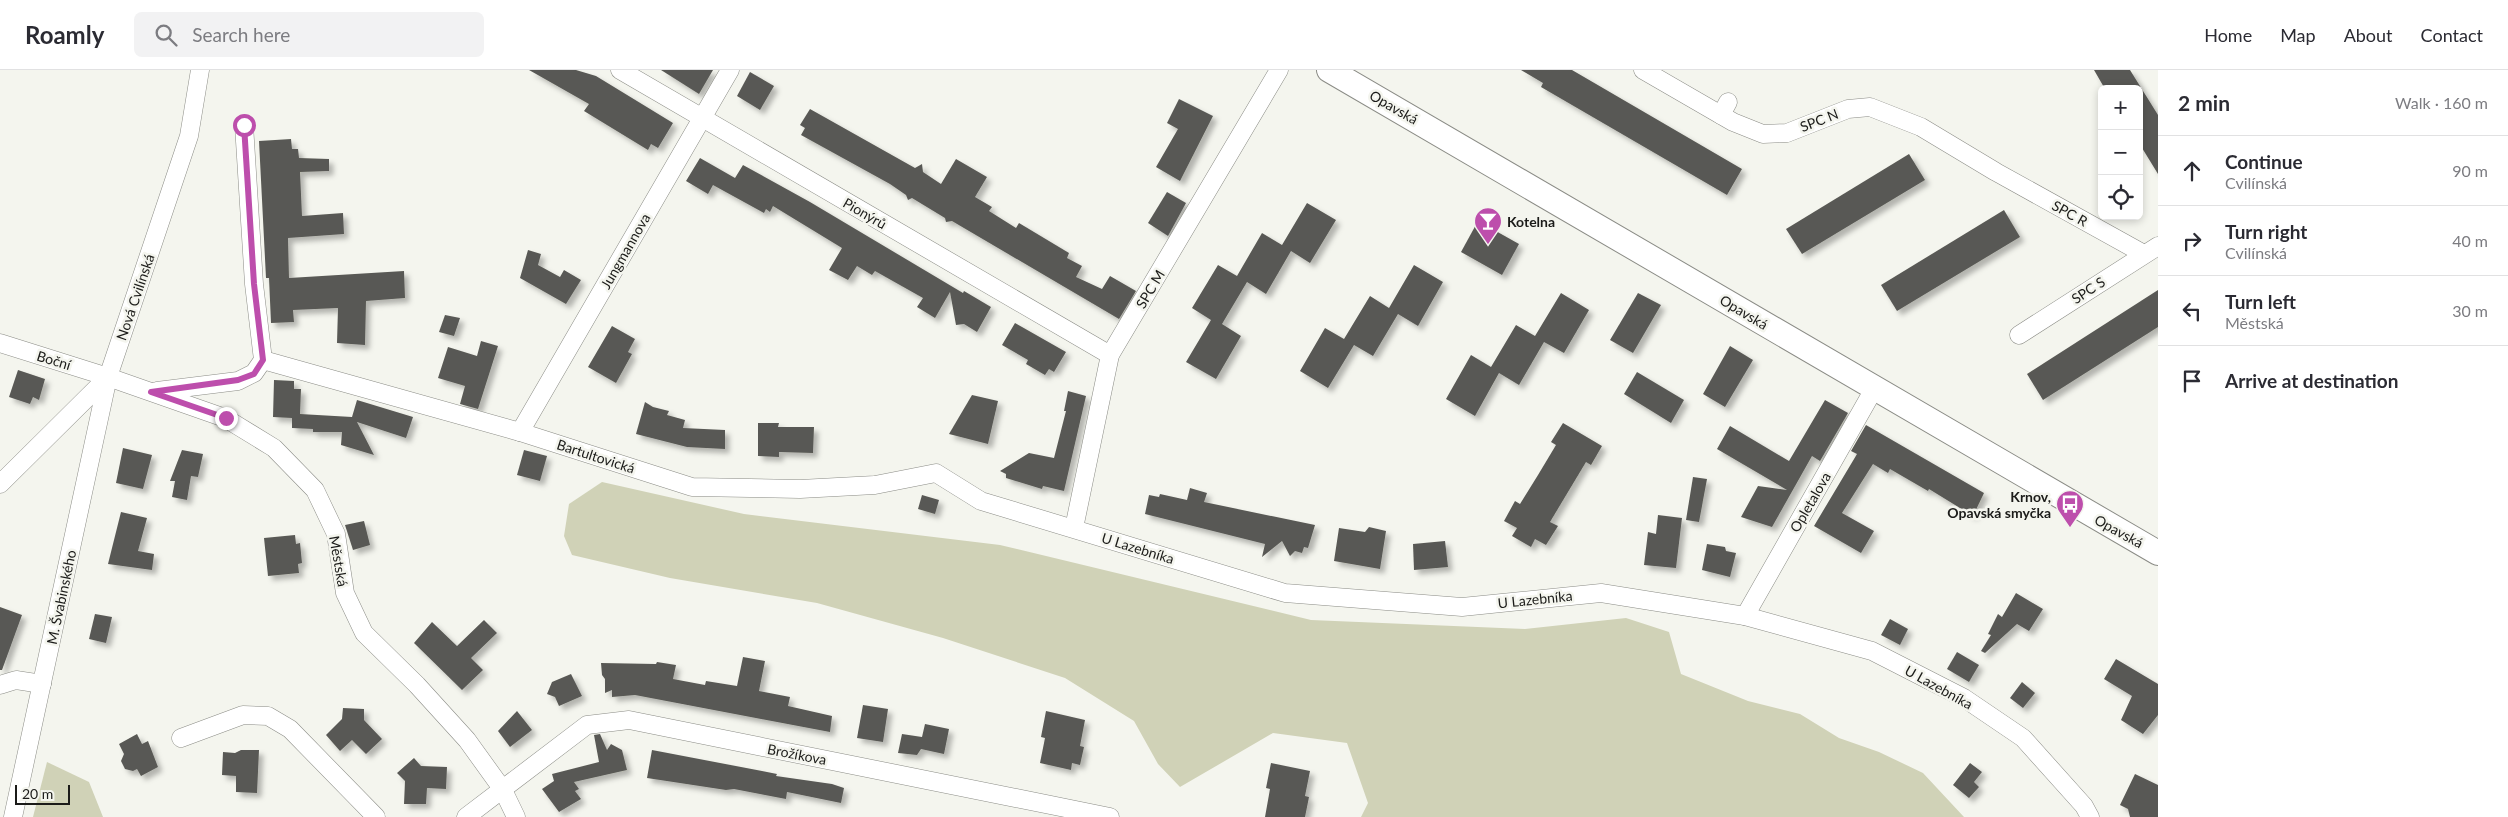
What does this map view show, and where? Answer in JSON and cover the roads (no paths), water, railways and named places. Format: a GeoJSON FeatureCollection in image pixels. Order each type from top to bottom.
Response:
{"type":"FeatureCollection","features":[{"type":"Feature","properties":{"kind":"main road","name":"Opavská"},"geometry":{"type":"LineString","coordinates":[[1329,70],[2158,553]]}},
{"type":"Feature","properties":{"kind":"street","name":"Nová Cvilínská"},"geometry":{"type":"LineString","coordinates":[[0,484],[108,377],[189,136],[200,70]]}},
{"type":"Feature","properties":{"kind":"street","name":"Pionýrů"},"geometry":{"type":"LineString","coordinates":[[620,70],[1110,355]]}},
{"type":"Feature","properties":{"kind":"street","name":"Jungmannova"},"geometry":{"type":"LineString","coordinates":[[520,432],[730,70]]}},
{"type":"Feature","properties":{"kind":"street","name":"SPC M"},"geometry":{"type":"LineString","coordinates":[[1074,528],[1110,355],[1279,70]]}},
{"type":"Feature","properties":{"kind":"street","name":"SPC N"},"geometry":{"type":"LineString","coordinates":[[1643,70],[1725,108],[1763,134],[1787,133],[1848,109],[1870,106],[1922,127],[1996,172]]}},
{"type":"Feature","properties":{"kind":"street"},"geometry":{"type":"LineString","coordinates":[[151,392],[238,380],[254,374],[263,360],[254,284],[244,125]]}},
{"type":"Feature","properties":{"kind":"street","name":"SPC R"},"geometry":{"type":"LineString","coordinates":[[1996,172],[2151,250]]}},
{"type":"Feature","properties":{"kind":"street","name":"SPC S"},"geometry":{"type":"LineString","coordinates":[[2019,334],[2151,250]]}},
{"type":"Feature","properties":{"kind":"street","name":"Boční"},"geometry":{"type":"LineString","coordinates":[[0,343],[108,377]]}},
{"type":"Feature","properties":{"kind":"street","name":"Bartultovická"},"geometry":{"type":"LineString","coordinates":[[263,360],[520,432],[692,487],[800,489],[866,485],[936,472]]}},
{"type":"Feature","properties":{"kind":"street","name":"Městská"},"geometry":{"type":"LineString","coordinates":[[108,377],[226,418],[274,448],[315,490],[336,534],[345,593],[364,632],[417,685],[467,740],[503,790],[516,817]]}},
{"type":"Feature","properties":{"kind":"street","name":"M. Švabinského"},"geometry":{"type":"LineString","coordinates":[[13,817],[108,377]]}},
{"type":"Feature","properties":{"kind":"street","name":"Opletalova"},"geometry":{"type":"LineString","coordinates":[[1746,616],[1874,389]]}},
{"type":"Feature","properties":{"kind":"street","name":"U Lazebníka"},"geometry":{"type":"LineString","coordinates":[[936,472],[981,501],[1285,593],[1462,607],[1601,593],[1746,616],[1872,651],[1964,698],[2022,738],[2084,806],[2090,817]]}},
{"type":"Feature","properties":{"kind":"street"},"geometry":{"type":"LineString","coordinates":[[0,684],[16,680],[42,684]]}},
{"type":"Feature","properties":{"kind":"street"},"geometry":{"type":"LineString","coordinates":[[181,738],[243,716],[268,716],[290,729],[376,817]]}},
{"type":"Feature","properties":{"kind":"street","name":"Brožíkova"},"geometry":{"type":"LineString","coordinates":[[503,790],[587,725],[629,720],[1110,817]]}},
{"type":"Feature","properties":{"kind":"street"},"geometry":{"type":"LineString","coordinates":[[466,817],[503,790]]}},
{"type":"Feature","properties":{"kind":"place","name":"Kotelna"},"geometry":{"type":"Point","coordinates":[1488,245]}},
{"type":"Feature","properties":{"kind":"place","name":"Krnov, Opavská smyčka"},"geometry":{"type":"Point","coordinates":[2070,528]}}]}
